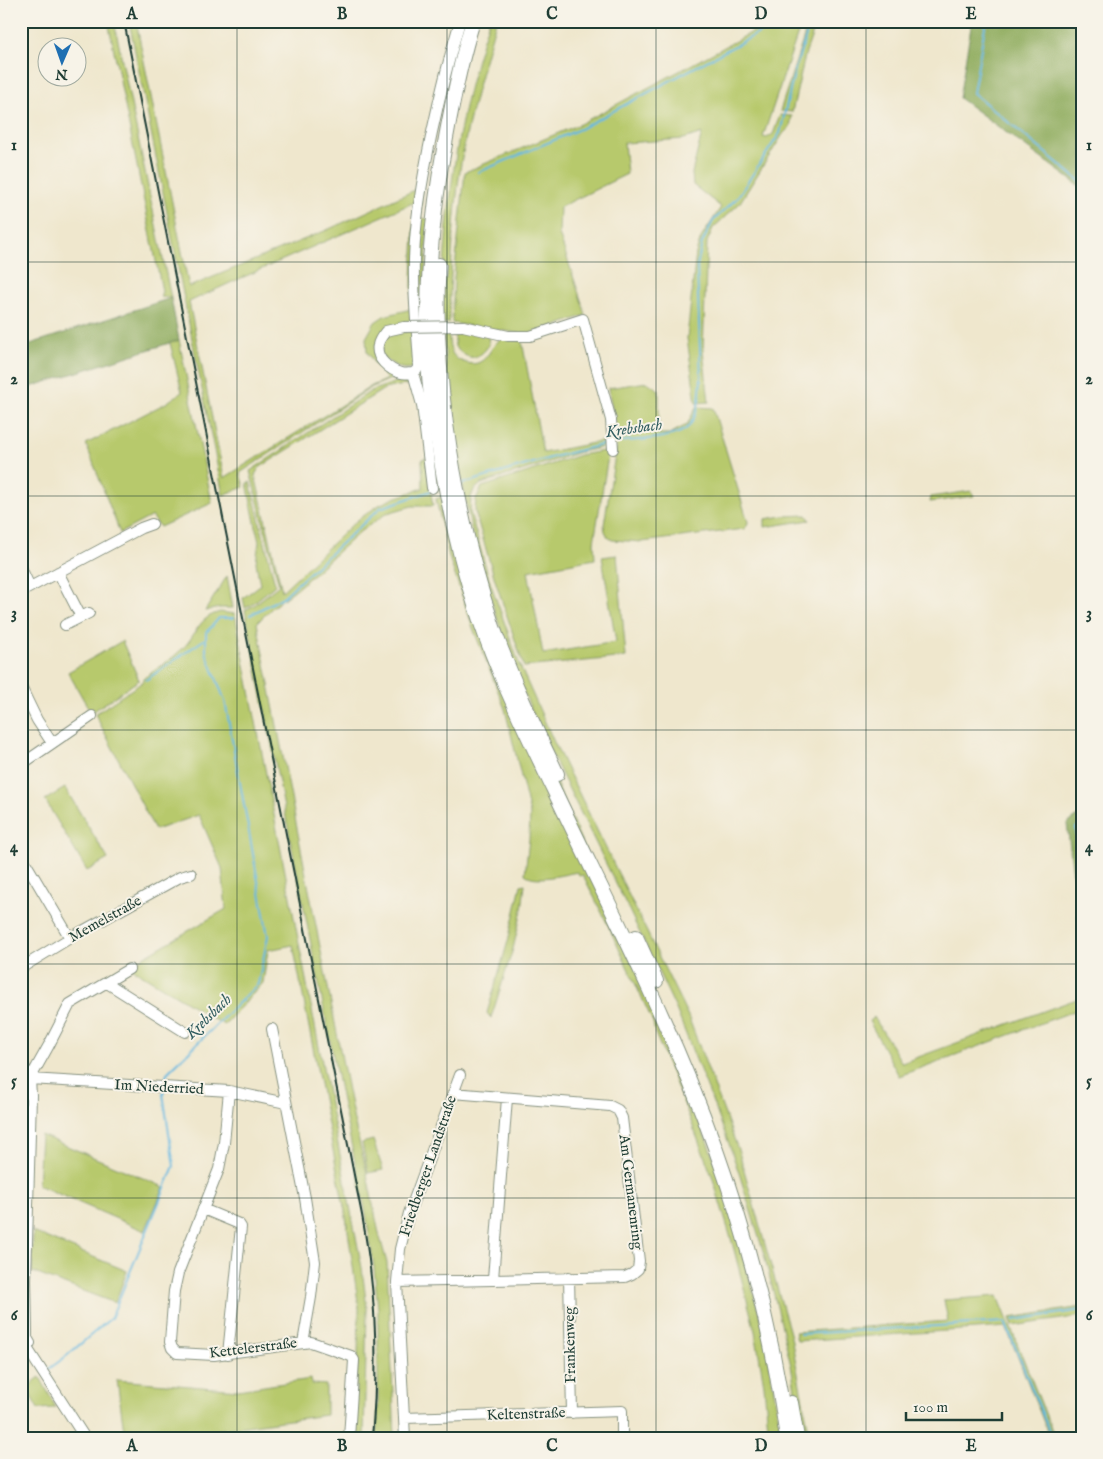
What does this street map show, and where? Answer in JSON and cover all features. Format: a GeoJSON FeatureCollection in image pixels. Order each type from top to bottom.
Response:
{"type":"FeatureCollection","features":[{"type":"Feature","properties":{"kind":"highway"},"geometry":{"type":"LineString","coordinates":[[473,21],[453,100],[438,181],[429,276],[429,380],[452,498],[458,543],[485,635],[501,676],[662,1015],[716,1148],[738,1214],[768,1326],[787,1438]]}},
{"type":"Feature","properties":{"kind":"highway"},"geometry":{"type":"LineString","coordinates":[[448,477],[440,377],[438,276],[447,181],[453,142],[469,68],[482,21]]}},
{"type":"Feature","properties":{"kind":"highway"},"geometry":{"type":"LineString","coordinates":[[452,498],[494,629],[512,674],[543,746],[673,1018],[724,1142],[747,1212],[772,1307],[786,1370],[797,1438]]}},
{"type":"Feature","properties":{"kind":"street"},"geometry":{"type":"LineString","coordinates":[[413,374],[417,370],[419,363],[414,260],[417,218],[447,66],[460,21]]}},
{"type":"Feature","properties":{"kind":"street"},"geometry":{"type":"LineString","coordinates":[[413,374],[402,373],[382,362],[377,347],[386,331],[404,327],[463,326],[508,336],[530,336],[583,319],[612,420],[613,448]]}},
{"type":"Feature","properties":{"kind":"street"},"geometry":{"type":"LineString","coordinates":[[413,374],[422,405],[432,488]]}},
{"type":"Feature","properties":{"kind":"street"},"geometry":{"type":"LineString","coordinates":[[21,568],[26,589],[152,524]]}},
{"type":"Feature","properties":{"kind":"street"},"geometry":{"type":"LineString","coordinates":[[58,572],[85,615],[66,625]]}},
{"type":"Feature","properties":{"kind":"street"},"geometry":{"type":"LineString","coordinates":[[21,687],[52,743]]}},
{"type":"Feature","properties":{"kind":"street"},"geometry":{"type":"LineString","coordinates":[[25,762],[92,716]]}},
{"type":"Feature","properties":{"kind":"street"},"geometry":{"type":"LineString","coordinates":[[21,855],[70,938]]}},
{"type":"Feature","properties":{"kind":"street","name":"Memelstraße"},"geometry":{"type":"LineString","coordinates":[[21,968],[70,938],[180,877],[191,874]]}},
{"type":"Feature","properties":{"kind":"street"},"geometry":{"type":"LineString","coordinates":[[25,1080],[49,1045],[70,1004],[130,969]]}},
{"type":"Feature","properties":{"kind":"street"},"geometry":{"type":"LineString","coordinates":[[107,982],[185,1032]]}},
{"type":"Feature","properties":{"kind":"street"},"geometry":{"type":"LineString","coordinates":[[272,1028],[305,1198],[314,1262],[311,1297],[302,1343]]}},
{"type":"Feature","properties":{"kind":"street"},"geometry":{"type":"LineString","coordinates":[[21,1062],[31,1095],[25,1163],[24,1262],[26,1312],[24,1340],[85,1438]]}},
{"type":"Feature","properties":{"kind":"street","name":"Friedberger Landstraße"},"geometry":{"type":"LineString","coordinates":[[404,1438],[397,1282],[400,1249],[409,1213],[460,1075]]}},
{"type":"Feature","properties":{"kind":"street","name":"Im Niederried"},"geometry":{"type":"LineString","coordinates":[[25,1080],[229,1091],[286,1103]]}},
{"type":"Feature","properties":{"kind":"street"},"geometry":{"type":"LineString","coordinates":[[228,1354],[241,1227],[239,1224],[203,1209],[219,1170],[224,1143],[229,1091]]}},
{"type":"Feature","properties":{"kind":"street","name":"Am Germanenring"},"geometry":{"type":"LineString","coordinates":[[397,1282],[625,1277],[638,1269],[639,1261],[622,1118],[618,1110],[610,1106],[453,1094]]}},
{"type":"Feature","properties":{"kind":"street"},"geometry":{"type":"LineString","coordinates":[[492,1280],[507,1098]]}},
{"type":"Feature","properties":{"kind":"street","name":"Kettelerstraße"},"geometry":{"type":"LineString","coordinates":[[203,1209],[178,1273],[174,1291],[170,1342],[172,1348],[177,1353],[214,1355],[310,1342],[351,1356],[354,1360],[349,1438]]}},
{"type":"Feature","properties":{"kind":"street","name":"Frankenweg"},"geometry":{"type":"LineString","coordinates":[[569,1277],[572,1413]]}},
{"type":"Feature","properties":{"kind":"street","name":"Keltenstraße"},"geometry":{"type":"LineString","coordinates":[[404,1418],[622,1411],[622,1438]]}},
{"type":"Feature","properties":{"kind":"green space"},"geometry":{"type":"Polygon","coordinates":[[[108,21],[114,21],[171,298],[160,297],[162,291],[108,21]]]}},
{"type":"Feature","properties":{"kind":"green space"},"geometry":{"type":"Polygon","coordinates":[[[129,21],[136,21],[189,287],[327,230],[417,189],[442,65],[455,21],[423,168],[414,324],[404,324],[375,346],[395,373],[393,378],[372,387],[240,473],[244,487],[223,495],[129,21]],[[415,202],[189,302],[224,478],[372,386],[387,379],[367,352],[366,338],[375,322],[384,316],[411,309],[415,202]]]}},
{"type":"Feature","properties":{"kind":"green space"},"geometry":{"type":"Polygon","coordinates":[[[489,21],[496,21],[464,145],[454,223],[449,323],[442,323],[446,240],[460,129],[476,62],[489,21]]]}},
{"type":"Feature","properties":{"kind":"green space"},"geometry":{"type":"Polygon","coordinates":[[[773,21],[802,21],[763,137],[767,138],[773,134],[780,115],[792,116],[790,127],[783,134],[739,204],[713,228],[707,242],[703,351],[709,402],[696,403],[687,338],[696,253],[701,238],[721,207],[693,185],[692,173],[702,133],[684,139],[624,143],[627,174],[560,207],[559,234],[586,315],[530,335],[452,323],[454,278],[465,172],[580,124],[773,21]]]}},
{"type":"Feature","properties":{"kind":"green space"},"geometry":{"type":"Polygon","coordinates":[[[809,21],[817,21],[806,52],[792,112],[780,111],[809,21]]]}},
{"type":"Feature","properties":{"kind":"green space"},"geometry":{"type":"Polygon","coordinates":[[[972,21],[1082,21],[1082,188],[959,98],[972,21]]]}},
{"type":"Feature","properties":{"kind":"green space"},"geometry":{"type":"Polygon","coordinates":[[[421,218],[428,219],[423,324],[418,324],[417,261],[421,218]]]}},
{"type":"Feature","properties":{"kind":"green space"},"geometry":{"type":"Polygon","coordinates":[[[171,298],[179,340],[21,390],[21,347],[171,298]]]}},
{"type":"Feature","properties":{"kind":"green space"},"geometry":{"type":"Polygon","coordinates":[[[443,329],[449,329],[450,347],[454,355],[461,361],[470,364],[482,360],[502,339],[522,341],[543,453],[609,440],[609,446],[580,452],[481,484],[474,490],[471,497],[470,512],[490,582],[520,666],[554,742],[688,1016],[739,1152],[791,1337],[810,1438],[802,1438],[792,1370],[764,1254],[728,1141],[676,1009],[546,743],[513,668],[475,550],[450,416],[443,329]]]}},
{"type":"Feature","properties":{"kind":"green space"},"geometry":{"type":"Polygon","coordinates":[[[454,329],[488,334],[489,345],[477,356],[469,357],[464,355],[455,347],[454,329]]]}},
{"type":"Feature","properties":{"kind":"green space"},"geometry":{"type":"Polygon","coordinates":[[[414,330],[415,362],[412,368],[399,367],[381,355],[383,340],[388,335],[414,330]]]}},
{"type":"Feature","properties":{"kind":"green space"},"geometry":{"type":"Polygon","coordinates":[[[179,340],[212,503],[160,527],[152,516],[120,533],[86,444],[166,403],[182,392],[170,343],[179,340]]]}},
{"type":"Feature","properties":{"kind":"green space"},"geometry":{"type":"Polygon","coordinates":[[[403,379],[410,379],[414,384],[384,389],[259,468],[255,475],[282,591],[356,521],[379,505],[423,488],[422,459],[426,458],[433,506],[412,506],[387,513],[361,531],[257,623],[354,1121],[387,1263],[395,1438],[376,1438],[378,1309],[366,1214],[245,610],[253,606],[279,585],[250,471],[371,391],[403,379]]]}},
{"type":"Feature","properties":{"kind":"green space"},"geometry":{"type":"Polygon","coordinates":[[[647,382],[659,390],[659,434],[669,434],[687,425],[696,407],[713,408],[748,522],[744,529],[642,542],[612,540],[608,537],[604,525],[616,449],[614,419],[608,388],[647,382]]]}},
{"type":"Feature","properties":{"kind":"green space"},"geometry":{"type":"Polygon","coordinates":[[[609,450],[594,542],[595,559],[528,571],[543,654],[616,642],[602,557],[617,555],[626,657],[524,667],[475,512],[476,499],[482,487],[580,455],[609,450]]]}},
{"type":"Feature","properties":{"kind":"green space"},"geometry":{"type":"Polygon","coordinates":[[[250,482],[275,584],[245,608],[243,598],[260,585],[256,562],[259,542],[247,483],[250,482]]]}},
{"type":"Feature","properties":{"kind":"green space"},"geometry":{"type":"Polygon","coordinates":[[[971,491],[974,496],[930,502],[931,497],[971,491]]]}},
{"type":"Feature","properties":{"kind":"green space"},"geometry":{"type":"Polygon","coordinates":[[[443,496],[453,543],[641,980],[722,1178],[764,1331],[782,1438],[769,1438],[764,1385],[755,1331],[732,1242],[712,1176],[655,1033],[653,1022],[583,875],[579,876],[578,872],[536,878],[525,874],[530,814],[505,709],[473,628],[449,557],[436,499],[443,496]]]}},
{"type":"Feature","properties":{"kind":"green space"},"geometry":{"type":"Polygon","coordinates":[[[807,515],[810,520],[765,527],[765,519],[807,515]]]}},
{"type":"Feature","properties":{"kind":"green space"},"geometry":{"type":"Polygon","coordinates":[[[227,576],[233,608],[205,611],[227,576]]]}},
{"type":"Feature","properties":{"kind":"green space"},"geometry":{"type":"Polygon","coordinates":[[[220,612],[235,614],[362,1268],[367,1309],[364,1438],[353,1438],[359,1309],[346,1217],[293,945],[268,950],[263,983],[224,1025],[128,966],[226,909],[222,868],[199,815],[155,830],[95,714],[141,683],[144,678],[173,657],[187,644],[206,618],[220,612]]]}},
{"type":"Feature","properties":{"kind":"green space"},"geometry":{"type":"Polygon","coordinates":[[[122,641],[139,680],[91,713],[68,672],[122,641]]]}},
{"type":"Feature","properties":{"kind":"green space"},"geometry":{"type":"Polygon","coordinates":[[[65,788],[108,859],[87,871],[45,800],[65,788]]]}},
{"type":"Feature","properties":{"kind":"green space"},"geometry":{"type":"Polygon","coordinates":[[[1082,813],[1082,950],[1067,824],[1082,813]]]}},
{"type":"Feature","properties":{"kind":"green space"},"geometry":{"type":"Polygon","coordinates":[[[525,884],[522,910],[513,949],[491,1018],[487,1013],[508,941],[521,885],[525,884]]]}},
{"type":"Feature","properties":{"kind":"green space"},"geometry":{"type":"Polygon","coordinates":[[[1082,997],[1082,1008],[899,1076],[869,1021],[874,1017],[902,1063],[1082,997]]]}},
{"type":"Feature","properties":{"kind":"green space"},"geometry":{"type":"Polygon","coordinates":[[[41,1135],[164,1187],[145,1231],[38,1185],[41,1135]]]}},
{"type":"Feature","properties":{"kind":"green space"},"geometry":{"type":"Polygon","coordinates":[[[373,1140],[383,1170],[368,1173],[362,1143],[373,1140]]]}},
{"type":"Feature","properties":{"kind":"green space"},"geometry":{"type":"Polygon","coordinates":[[[33,1232],[127,1271],[115,1303],[32,1272],[33,1232]]]}},
{"type":"Feature","properties":{"kind":"green space"},"geometry":{"type":"Polygon","coordinates":[[[998,1296],[1055,1438],[1050,1438],[1006,1327],[797,1341],[795,1332],[948,1321],[944,1300],[998,1296]]]}},
{"type":"Feature","properties":{"kind":"green space"},"geometry":{"type":"Polygon","coordinates":[[[1082,1307],[1082,1316],[1013,1326],[1010,1318],[1082,1307]]]}},
{"type":"Feature","properties":{"kind":"green space"},"geometry":{"type":"Polygon","coordinates":[[[40,1377],[55,1406],[54,1408],[38,1409],[28,1391],[21,1410],[22,1400],[26,1391],[40,1377]]]}},
{"type":"Feature","properties":{"kind":"green space"},"geometry":{"type":"Polygon","coordinates":[[[311,1379],[312,1384],[326,1385],[326,1415],[158,1438],[125,1438],[117,1380],[238,1390],[311,1379]]]}},
{"type":"Feature","properties":{"kind":"waterway"},"geometry":{"type":"LineString","coordinates":[[479,172],[580,129],[781,21]]}},
{"type":"Feature","properties":{"kind":"waterway","name":"Krebsbach"},"geometry":{"type":"LineString","coordinates":[[617,442],[675,434],[688,427],[695,417],[701,379],[697,266],[702,243],[713,221],[737,198],[780,133],[795,69],[811,21]]}},
{"type":"Feature","properties":{"kind":"waterway"},"geometry":{"type":"LineString","coordinates":[[986,21],[973,93],[1082,183]]}},
{"type":"Feature","properties":{"kind":"waterway","name":"Krebsbach"},"geometry":{"type":"LineString","coordinates":[[462,484],[609,443]]}},
{"type":"Feature","properties":{"kind":"waterway","name":"Krebsbach"},"geometry":{"type":"LineString","coordinates":[[250,615],[283,597],[380,508],[431,491]]}},
{"type":"Feature","properties":{"kind":"waterway","name":"Krebsbach"},"geometry":{"type":"LineString","coordinates":[[165,1083],[167,1073],[258,984],[268,936],[225,701],[206,652],[206,633],[219,618],[233,618]]}},
{"type":"Feature","properties":{"kind":"waterway"},"geometry":{"type":"LineString","coordinates":[[146,680],[205,639]]}},
{"type":"Feature","properties":{"kind":"waterway"},"geometry":{"type":"LineString","coordinates":[[1082,824],[1076,828],[1082,877]]}},
{"type":"Feature","properties":{"kind":"waterway","name":"Krebsbach"},"geometry":{"type":"LineString","coordinates":[[46,1371],[111,1318],[174,1166],[163,1094],[164,1090]]}},
{"type":"Feature","properties":{"kind":"waterway"},"geometry":{"type":"LineString","coordinates":[[1014,1320],[1082,1310]]}},
{"type":"Feature","properties":{"kind":"waterway"},"geometry":{"type":"LineString","coordinates":[[800,1334],[1005,1322],[1052,1438]]}},
{"type":"Feature","properties":{"kind":"railway"},"geometry":{"type":"LineString","coordinates":[[124,21],[362,1215],[370,1268],[375,1332],[375,1395],[372,1438]]}}]}
